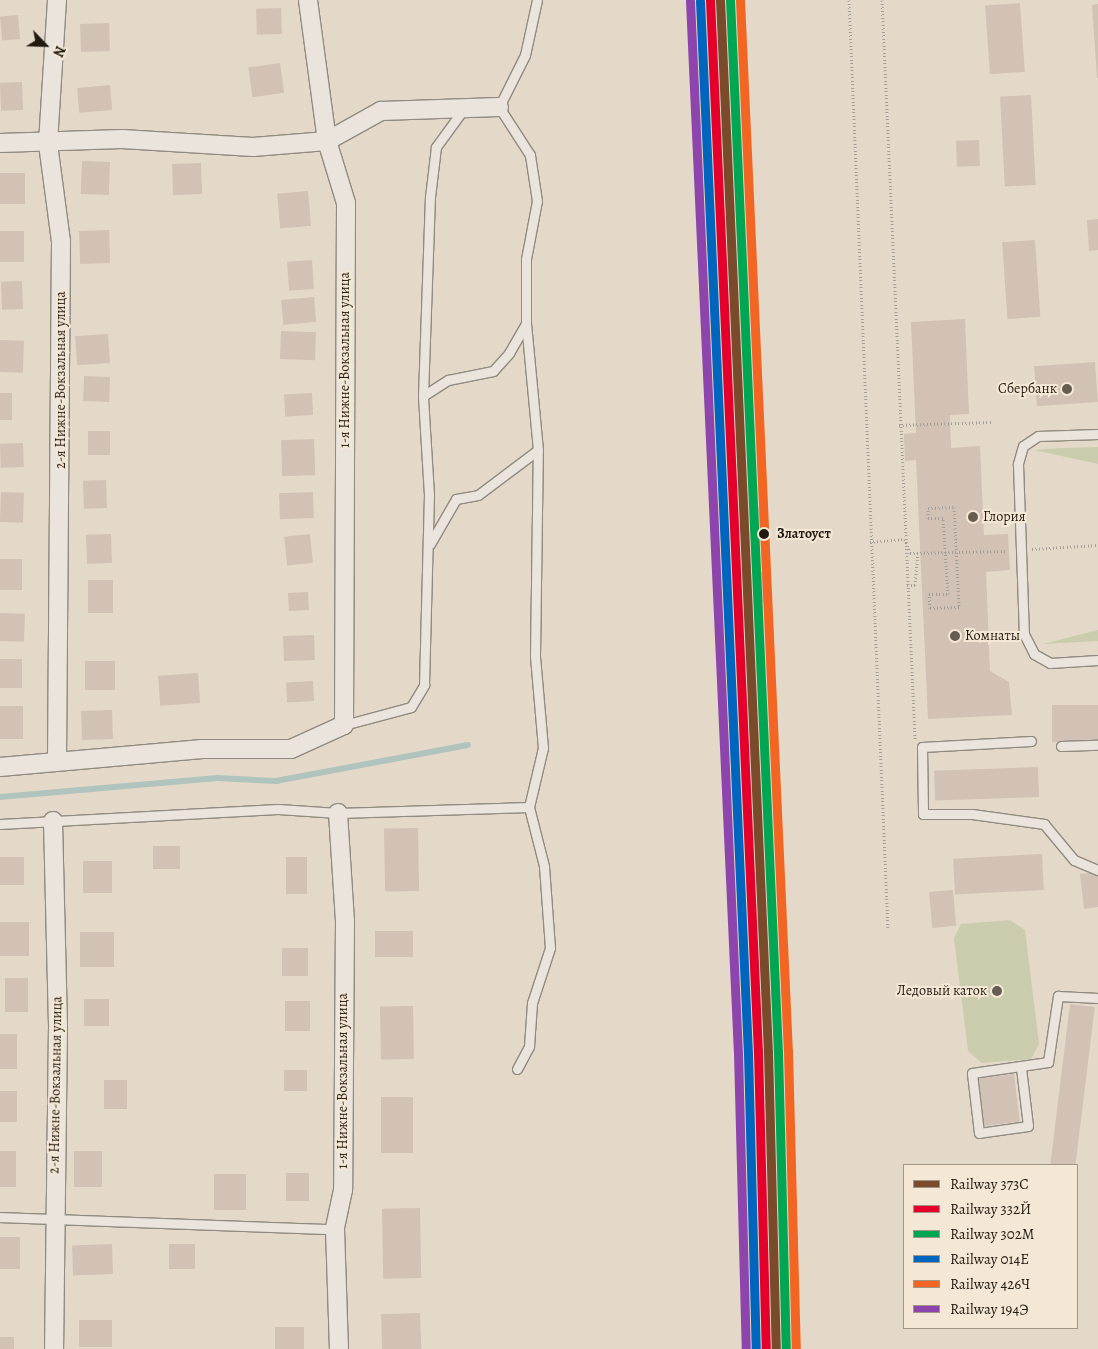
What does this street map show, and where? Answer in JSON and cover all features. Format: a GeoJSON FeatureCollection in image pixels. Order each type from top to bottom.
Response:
{"type":"FeatureCollection","features":[{"type":"Feature","properties":{"kind":"street","name":"2-я Нижне-Вокзальная улица"},"geometry":{"type":"LineString","coordinates":[[57,0],[48,144],[61,241],[57,761]]}},
{"type":"Feature","properties":{"kind":"street","name":"1-я Нижне-Вокзальная улица"},"geometry":{"type":"LineString","coordinates":[[308,0],[327,141],[346,203],[344,725]]}},
{"type":"Feature","properties":{"kind":"street"},"geometry":{"type":"LineString","coordinates":[[0,143],[48,144],[122,139],[253,147],[327,141],[381,111],[466,106],[498,107]]}},
{"type":"Feature","properties":{"kind":"street"},"geometry":{"type":"LineString","coordinates":[[0,767],[202,749],[291,749],[344,725]]}},
{"type":"Feature","properties":{"kind":"street","name":"1-я Нижне-Вокзальная улица"},"geometry":{"type":"LineString","coordinates":[[338,813],[345,921],[343,1190],[335,1229],[339,1349]]}},
{"type":"Feature","properties":{"kind":"street","name":"2-я Нижне-Вокзальная улица"},"geometry":{"type":"LineString","coordinates":[[53,821],[58,1026],[54,1216],[54,1349]]}},
{"type":"Feature","properties":{"kind":"lane"},"geometry":{"type":"LineString","coordinates":[[517,1069],[528,1046],[532,1003],[550,948],[544,866],[529,807],[543,748],[535,656],[538,450],[526,323],[526,259],[537,201],[530,155],[498,107],[526,55],[538,0]]}},
{"type":"Feature","properties":{"kind":"lane"},"geometry":{"type":"LineString","coordinates":[[344,725],[411,707],[424,685],[427,551],[423,396],[436,147],[452,120],[466,106]]}},
{"type":"Feature","properties":{"kind":"lane"},"geometry":{"type":"LineString","coordinates":[[423,396],[448,380],[493,371],[509,354],[526,323]]}},
{"type":"Feature","properties":{"kind":"lane"},"geometry":{"type":"LineString","coordinates":[[1098,434],[1038,436],[1023,446],[1018,464],[1024,634],[1034,654],[1050,663],[1098,660]]}},
{"type":"Feature","properties":{"kind":"lane"},"geometry":{"type":"LineString","coordinates":[[427,551],[456,499],[478,495],[538,450]]}},
{"type":"Feature","properties":{"kind":"lane"},"geometry":{"type":"LineString","coordinates":[[1031,741],[922,747],[923,814],[972,814],[1044,824],[1074,860],[1098,870]]}},
{"type":"Feature","properties":{"kind":"lane"},"geometry":{"type":"LineString","coordinates":[[1061,746],[1098,744]]}},
{"type":"Feature","properties":{"kind":"lane"},"geometry":{"type":"LineString","coordinates":[[0,824],[278,809],[338,813],[529,807]]}},
{"type":"Feature","properties":{"kind":"lane"},"geometry":{"type":"LineString","coordinates":[[1021,1068],[1028,1126],[979,1132],[972,1073],[1048,1062],[1058,996],[1098,998]]}},
{"type":"Feature","properties":{"kind":"lane"},"geometry":{"type":"LineString","coordinates":[[0,1217],[54,1216],[335,1229]]}},
{"type":"Feature","properties":{"kind":"path"},"geometry":{"type":"LineString","coordinates":[[849,0],[870,542],[888,930]]}},
{"type":"Feature","properties":{"kind":"path"},"geometry":{"type":"LineString","coordinates":[[882,0],[899,425],[915,742]]}},
{"type":"Feature","properties":{"kind":"path"},"geometry":{"type":"LineString","coordinates":[[899,425],[992,422]]}},
{"type":"Feature","properties":{"kind":"path"},"geometry":{"type":"LineString","coordinates":[[954,507],[956,553],[959,608],[930,608],[929,594],[948,594],[943,518],[928,518],[928,508],[954,507]]}},
{"type":"Feature","properties":{"kind":"path"},"geometry":{"type":"LineString","coordinates":[[870,542],[905,539]]}},
{"type":"Feature","properties":{"kind":"path"},"geometry":{"type":"LineString","coordinates":[[905,539],[910,553],[1002,551]]}},
{"type":"Feature","properties":{"kind":"path"},"geometry":{"type":"LineString","coordinates":[[1020,550],[1098,545]]}},
{"type":"Feature","properties":{"kind":"path"},"geometry":{"type":"LineString","coordinates":[[907,585],[916,585],[918,553]]}},
{"type":"Feature","properties":{"kind":"green space"},"geometry":{"type":"Polygon","coordinates":[[[1098,447],[1098,464],[1034,450],[1063,448],[1098,447]]]}},
{"type":"Feature","properties":{"kind":"green space"},"geometry":{"type":"Polygon","coordinates":[[[1098,630],[1098,641],[1043,644],[1098,630]]]}},
{"type":"Feature","properties":{"kind":"green space","name":"Ледовый каток"},"geometry":{"type":"Polygon","coordinates":[[[1010,920],[1025,930],[1039,1044],[1031,1059],[982,1063],[968,1051],[954,938],[961,924],[1010,920]]]}},
{"type":"Feature","properties":{"kind":"building"},"geometry":{"type":"Polygon","coordinates":[[[1020,3],[1025,72],[990,74],[985,5],[1020,3]]]}},
{"type":"Feature","properties":{"kind":"building"},"geometry":{"type":"Polygon","coordinates":[[[1098,4],[1098,78],[1097,78],[1092,5],[1098,4]]]}},
{"type":"Feature","properties":{"kind":"building"},"geometry":{"type":"Polygon","coordinates":[[[281,8],[282,34],[257,35],[256,9],[281,8]]]}},
{"type":"Feature","properties":{"kind":"building"},"geometry":{"type":"Polygon","coordinates":[[[18,15],[20,39],[2,40],[0,17],[18,15]]]}},
{"type":"Feature","properties":{"kind":"building"},"geometry":{"type":"Polygon","coordinates":[[[109,23],[110,51],[81,52],[80,24],[109,23]]]}},
{"type":"Feature","properties":{"kind":"building"},"geometry":{"type":"Polygon","coordinates":[[[280,63],[284,93],[252,97],[248,67],[280,63]]]}},
{"type":"Feature","properties":{"kind":"building"},"geometry":{"type":"Polygon","coordinates":[[[22,82],[23,110],[1,111],[0,83],[22,82]]]}},
{"type":"Feature","properties":{"kind":"building"},"geometry":{"type":"Polygon","coordinates":[[[110,85],[112,110],[79,113],[77,88],[110,85]]]}},
{"type":"Feature","properties":{"kind":"building"},"geometry":{"type":"Polygon","coordinates":[[[1031,95],[1036,185],[1005,186],[1000,97],[1031,95]]]}},
{"type":"Feature","properties":{"kind":"building"},"geometry":{"type":"Polygon","coordinates":[[[979,140],[980,166],[957,167],[956,141],[979,140]]]}},
{"type":"Feature","properties":{"kind":"building"},"geometry":{"type":"Polygon","coordinates":[[[82,161],[110,162],[109,195],[81,194],[82,161]]]}},
{"type":"Feature","properties":{"kind":"building"},"geometry":{"type":"Polygon","coordinates":[[[201,163],[202,194],[173,195],[172,164],[201,163]]]}},
{"type":"Feature","properties":{"kind":"building"},"geometry":{"type":"Polygon","coordinates":[[[0,173],[25,173],[25,204],[0,204],[0,173]]]}},
{"type":"Feature","properties":{"kind":"building"},"geometry":{"type":"Polygon","coordinates":[[[308,191],[311,226],[280,229],[277,194],[308,191]]]}},
{"type":"Feature","properties":{"kind":"building"},"geometry":{"type":"Polygon","coordinates":[[[1098,219],[1098,250],[1089,251],[1087,220],[1098,219]]]}},
{"type":"Feature","properties":{"kind":"building"},"geometry":{"type":"Polygon","coordinates":[[[109,230],[110,263],[80,264],[79,231],[109,230]]]}},
{"type":"Feature","properties":{"kind":"building"},"geometry":{"type":"Polygon","coordinates":[[[0,231],[24,231],[24,262],[0,262],[0,231]]]}},
{"type":"Feature","properties":{"kind":"building"},"geometry":{"type":"Polygon","coordinates":[[[1035,240],[1040,317],[1007,319],[1002,242],[1035,240]]]}},
{"type":"Feature","properties":{"kind":"building"},"geometry":{"type":"Polygon","coordinates":[[[312,260],[314,289],[289,291],[287,262],[312,260]]]}},
{"type":"Feature","properties":{"kind":"building"},"geometry":{"type":"Polygon","coordinates":[[[22,281],[23,309],[2,310],[1,282],[22,281]]]}},
{"type":"Feature","properties":{"kind":"building"},"geometry":{"type":"Polygon","coordinates":[[[314,297],[316,322],[283,325],[281,300],[314,297]]]}},
{"type":"Feature","properties":{"kind":"building"},"geometry":{"type":"Polygon","coordinates":[[[965,319],[969,414],[950,415],[951,448],[980,446],[984,535],[1008,534],[1010,570],[986,572],[990,671],[1009,682],[1012,715],[928,719],[916,460],[905,461],[904,434],[916,433],[911,322],[965,319]]]}},
{"type":"Feature","properties":{"kind":"building"},"geometry":{"type":"Polygon","coordinates":[[[281,331],[316,332],[315,360],[280,359],[281,331]]]}},
{"type":"Feature","properties":{"kind":"building"},"geometry":{"type":"Polygon","coordinates":[[[108,334],[110,363],[77,365],[75,336],[108,334]]]}},
{"type":"Feature","properties":{"kind":"building"},"geometry":{"type":"Polygon","coordinates":[[[0,340],[24,341],[23,373],[0,372],[0,340]]]}},
{"type":"Feature","properties":{"kind":"building"},"geometry":{"type":"Polygon","coordinates":[[[1095,362],[1098,402],[1037,406],[1034,366],[1095,362]]]}},
{"type":"Feature","properties":{"kind":"building"},"geometry":{"type":"Polygon","coordinates":[[[84,376],[110,377],[109,402],[83,401],[84,376]]]}},
{"type":"Feature","properties":{"kind":"building"},"geometry":{"type":"Polygon","coordinates":[[[0,393],[12,393],[12,420],[0,420],[0,393]]]}},
{"type":"Feature","properties":{"kind":"building"},"geometry":{"type":"Polygon","coordinates":[[[312,393],[313,415],[285,416],[284,394],[312,393]]]}},
{"type":"Feature","properties":{"kind":"building"},"geometry":{"type":"Polygon","coordinates":[[[88,431],[110,431],[110,455],[88,455],[88,431]]]}},
{"type":"Feature","properties":{"kind":"building"},"geometry":{"type":"Polygon","coordinates":[[[314,439],[315,475],[282,476],[281,440],[314,439]]]}},
{"type":"Feature","properties":{"kind":"building"},"geometry":{"type":"Polygon","coordinates":[[[23,443],[24,467],[1,468],[0,444],[23,443]]]}},
{"type":"Feature","properties":{"kind":"building"},"geometry":{"type":"Polygon","coordinates":[[[106,480],[107,508],[84,509],[83,481],[106,480]]]}},
{"type":"Feature","properties":{"kind":"building"},"geometry":{"type":"Polygon","coordinates":[[[1,492],[24,493],[23,523],[0,522],[1,492]]]}},
{"type":"Feature","properties":{"kind":"building"},"geometry":{"type":"Polygon","coordinates":[[[313,492],[314,518],[280,519],[279,493],[313,492]]]}},
{"type":"Feature","properties":{"kind":"building"},"geometry":{"type":"Polygon","coordinates":[[[753,507],[761,507],[762,532],[754,532],[753,507]]]}},
{"type":"Feature","properties":{"kind":"building"},"geometry":{"type":"Polygon","coordinates":[[[111,534],[112,563],[87,564],[86,535],[111,534]]]}},
{"type":"Feature","properties":{"kind":"building"},"geometry":{"type":"Polygon","coordinates":[[[310,534],[313,563],[287,566],[284,537],[310,534]]]}},
{"type":"Feature","properties":{"kind":"building"},"geometry":{"type":"Polygon","coordinates":[[[0,559],[22,559],[22,590],[0,590],[0,559]]]}},
{"type":"Feature","properties":{"kind":"building"},"geometry":{"type":"Polygon","coordinates":[[[756,572],[765,572],[766,602],[757,602],[756,572]]]}},
{"type":"Feature","properties":{"kind":"building"},"geometry":{"type":"Polygon","coordinates":[[[88,580],[113,580],[113,613],[88,613],[88,580]]]}},
{"type":"Feature","properties":{"kind":"building"},"geometry":{"type":"Polygon","coordinates":[[[308,592],[309,610],[289,611],[288,593],[308,592]]]}},
{"type":"Feature","properties":{"kind":"building"},"geometry":{"type":"Polygon","coordinates":[[[0,613],[25,614],[24,642],[0,641],[0,613]]]}},
{"type":"Feature","properties":{"kind":"building"},"geometry":{"type":"Polygon","coordinates":[[[314,635],[315,660],[284,661],[283,636],[314,635]]]}},
{"type":"Feature","properties":{"kind":"building"},"geometry":{"type":"Polygon","coordinates":[[[0,659],[22,659],[22,688],[0,688],[0,659]]]}},
{"type":"Feature","properties":{"kind":"building"},"geometry":{"type":"Polygon","coordinates":[[[85,661],[115,661],[115,690],[85,690],[85,661]]]}},
{"type":"Feature","properties":{"kind":"building"},"geometry":{"type":"Polygon","coordinates":[[[198,673],[200,703],[160,706],[158,676],[198,673]]]}},
{"type":"Feature","properties":{"kind":"building"},"geometry":{"type":"Polygon","coordinates":[[[313,681],[314,701],[287,702],[286,682],[313,681]]]}},
{"type":"Feature","properties":{"kind":"building"},"geometry":{"type":"Polygon","coordinates":[[[1052,705],[1098,705],[1098,742],[1052,742],[1052,705]]]}},
{"type":"Feature","properties":{"kind":"building"},"geometry":{"type":"Polygon","coordinates":[[[0,706],[23,706],[23,739],[0,739],[0,706]]]}},
{"type":"Feature","properties":{"kind":"building"},"geometry":{"type":"Polygon","coordinates":[[[112,710],[113,739],[82,740],[81,711],[112,710]]]}},
{"type":"Feature","properties":{"kind":"building"},"geometry":{"type":"Polygon","coordinates":[[[1038,767],[1039,797],[935,801],[934,771],[1038,767]]]}},
{"type":"Feature","properties":{"kind":"building"},"geometry":{"type":"Polygon","coordinates":[[[418,828],[419,891],[385,892],[384,829],[418,828]]]}},
{"type":"Feature","properties":{"kind":"building"},"geometry":{"type":"Polygon","coordinates":[[[153,846],[180,846],[180,869],[153,869],[153,846]]]}},
{"type":"Feature","properties":{"kind":"building"},"geometry":{"type":"Polygon","coordinates":[[[1042,854],[1044,890],[955,895],[953,859],[1042,854]]]}},
{"type":"Feature","properties":{"kind":"building"},"geometry":{"type":"Polygon","coordinates":[[[0,857],[24,857],[24,885],[0,885],[0,857]]]}},
{"type":"Feature","properties":{"kind":"building"},"geometry":{"type":"Polygon","coordinates":[[[286,857],[307,857],[307,894],[286,894],[286,857]]]}},
{"type":"Feature","properties":{"kind":"building"},"geometry":{"type":"Polygon","coordinates":[[[83,861],[112,861],[112,893],[83,893],[83,861]]]}},
{"type":"Feature","properties":{"kind":"building"},"geometry":{"type":"Polygon","coordinates":[[[1098,872],[1098,907],[1084,909],[1080,874],[1098,872]]]}},
{"type":"Feature","properties":{"kind":"building"},"geometry":{"type":"Polygon","coordinates":[[[953,890],[956,926],[932,928],[929,892],[953,890]]]}},
{"type":"Feature","properties":{"kind":"building"},"geometry":{"type":"Polygon","coordinates":[[[0,922],[29,922],[29,956],[0,956],[0,922]]]}},
{"type":"Feature","properties":{"kind":"building"},"geometry":{"type":"Polygon","coordinates":[[[375,931],[413,931],[413,957],[375,957],[375,931]]]}},
{"type":"Feature","properties":{"kind":"building"},"geometry":{"type":"Polygon","coordinates":[[[80,932],[114,932],[114,967],[80,967],[80,932]]]}},
{"type":"Feature","properties":{"kind":"building"},"geometry":{"type":"Polygon","coordinates":[[[282,948],[308,948],[308,976],[282,976],[282,948]]]}},
{"type":"Feature","properties":{"kind":"building"},"geometry":{"type":"Polygon","coordinates":[[[5,978],[28,978],[28,1012],[5,1012],[5,978]]]}},
{"type":"Feature","properties":{"kind":"building"},"geometry":{"type":"Polygon","coordinates":[[[84,999],[109,999],[109,1026],[84,1026],[84,999]]]}},
{"type":"Feature","properties":{"kind":"building"},"geometry":{"type":"Polygon","coordinates":[[[285,1001],[310,1001],[310,1031],[285,1031],[285,1001]]]}},
{"type":"Feature","properties":{"kind":"building"},"geometry":{"type":"Polygon","coordinates":[[[1070,1004],[1095,1007],[1076,1164],[1050,1164],[1070,1004]]]}},
{"type":"Feature","properties":{"kind":"building"},"geometry":{"type":"Polygon","coordinates":[[[413,1006],[414,1059],[381,1060],[380,1007],[413,1006]]]}},
{"type":"Feature","properties":{"kind":"building"},"geometry":{"type":"Polygon","coordinates":[[[0,1034],[17,1034],[17,1069],[0,1069],[0,1034]]]}},
{"type":"Feature","properties":{"kind":"building"},"geometry":{"type":"Polygon","coordinates":[[[284,1070],[307,1070],[307,1091],[284,1091],[284,1070]]]}},
{"type":"Feature","properties":{"kind":"building"},"geometry":{"type":"Polygon","coordinates":[[[1014,1074],[1020,1122],[984,1126],[978,1078],[1014,1074]]]}},
{"type":"Feature","properties":{"kind":"building"},"geometry":{"type":"Polygon","coordinates":[[[104,1080],[127,1080],[127,1109],[104,1109],[104,1080]]]}},
{"type":"Feature","properties":{"kind":"building"},"geometry":{"type":"Polygon","coordinates":[[[0,1091],[17,1091],[17,1122],[0,1122],[0,1091]]]}},
{"type":"Feature","properties":{"kind":"building"},"geometry":{"type":"Polygon","coordinates":[[[381,1097],[413,1097],[413,1153],[381,1153],[381,1097]]]}},
{"type":"Feature","properties":{"kind":"building"},"geometry":{"type":"Polygon","coordinates":[[[0,1151],[16,1151],[16,1187],[0,1187],[0,1151]]]}},
{"type":"Feature","properties":{"kind":"building"},"geometry":{"type":"Polygon","coordinates":[[[74,1151],[102,1151],[102,1187],[74,1187],[74,1151]]]}},
{"type":"Feature","properties":{"kind":"building"},"geometry":{"type":"Polygon","coordinates":[[[286,1173],[309,1173],[309,1201],[286,1201],[286,1173]]]}},
{"type":"Feature","properties":{"kind":"building"},"geometry":{"type":"Polygon","coordinates":[[[214,1174],[246,1174],[246,1210],[214,1210],[214,1174]]]}},
{"type":"Feature","properties":{"kind":"building"},"geometry":{"type":"Polygon","coordinates":[[[420,1208],[421,1278],[383,1279],[382,1209],[420,1208]]]}},
{"type":"Feature","properties":{"kind":"building"},"geometry":{"type":"Polygon","coordinates":[[[0,1237],[20,1237],[20,1269],[0,1269],[0,1237]]]}},
{"type":"Feature","properties":{"kind":"building"},"geometry":{"type":"Polygon","coordinates":[[[112,1244],[113,1274],[73,1275],[72,1245],[112,1244]]]}},
{"type":"Feature","properties":{"kind":"building"},"geometry":{"type":"Polygon","coordinates":[[[169,1244],[195,1244],[195,1269],[169,1269],[169,1244]]]}},
{"type":"Feature","properties":{"kind":"building"},"geometry":{"type":"Polygon","coordinates":[[[420,1313],[421,1349],[382,1349],[381,1314],[420,1313]]]}},
{"type":"Feature","properties":{"kind":"building"},"geometry":{"type":"Polygon","coordinates":[[[79,1320],[112,1320],[112,1347],[79,1347],[79,1320]]]}},
{"type":"Feature","properties":{"kind":"building"},"geometry":{"type":"Polygon","coordinates":[[[275,1327],[304,1327],[304,1349],[275,1349],[275,1327]]]}},
{"type":"Feature","properties":{"kind":"building"},"geometry":{"type":"Polygon","coordinates":[[[0,1337],[14,1337],[14,1349],[0,1349],[0,1337]]]}},
{"type":"Feature","properties":{"kind":"waterway"},"geometry":{"type":"LineString","coordinates":[[0,797],[217,778],[276,781],[468,745]]}},
{"type":"Feature","properties":{"kind":"rail line","name":"332Й"},"geometry":{"type":"LineString","coordinates":[[710,0],[758,1052],[766,1349]]}},
{"type":"Feature","properties":{"kind":"rail line","name":"373C"},"geometry":{"type":"LineString","coordinates":[[720,0],[768,1052],[776,1349]]}},
{"type":"Feature","properties":{"kind":"rail line","name":"302М"},"geometry":{"type":"LineString","coordinates":[[730,0],[778,1052],[786,1349]]}},
{"type":"Feature","properties":{"kind":"rail line","name":"426Ч"},"geometry":{"type":"LineString","coordinates":[[740,0],[788,1051],[796,1348]]}},
{"type":"Feature","properties":{"kind":"rail line","name":"194Э"},"geometry":{"type":"LineString","coordinates":[[690,1],[738,1053],[746,1349]]}},
{"type":"Feature","properties":{"kind":"rail line","name":"014Е"},"geometry":{"type":"LineString","coordinates":[[700,1],[748,1053],[756,1349]]}},
{"type":"Feature","properties":{"kind":"place","name":"Сбербанк"},"geometry":{"type":"Point","coordinates":[1067,389]}},
{"type":"Feature","properties":{"kind":"place","name":"Глория"},"geometry":{"type":"Point","coordinates":[973,517]}},
{"type":"Feature","properties":{"kind":"place","name":"Златоуст"},"geometry":{"type":"Point","coordinates":[764,534]}},
{"type":"Feature","properties":{"kind":"place","name":"Комнаты"},"geometry":{"type":"Point","coordinates":[955,636]}},
{"type":"Feature","properties":{"kind":"place","name":"Ледовый каток"},"geometry":{"type":"Point","coordinates":[997,991]}}]}
